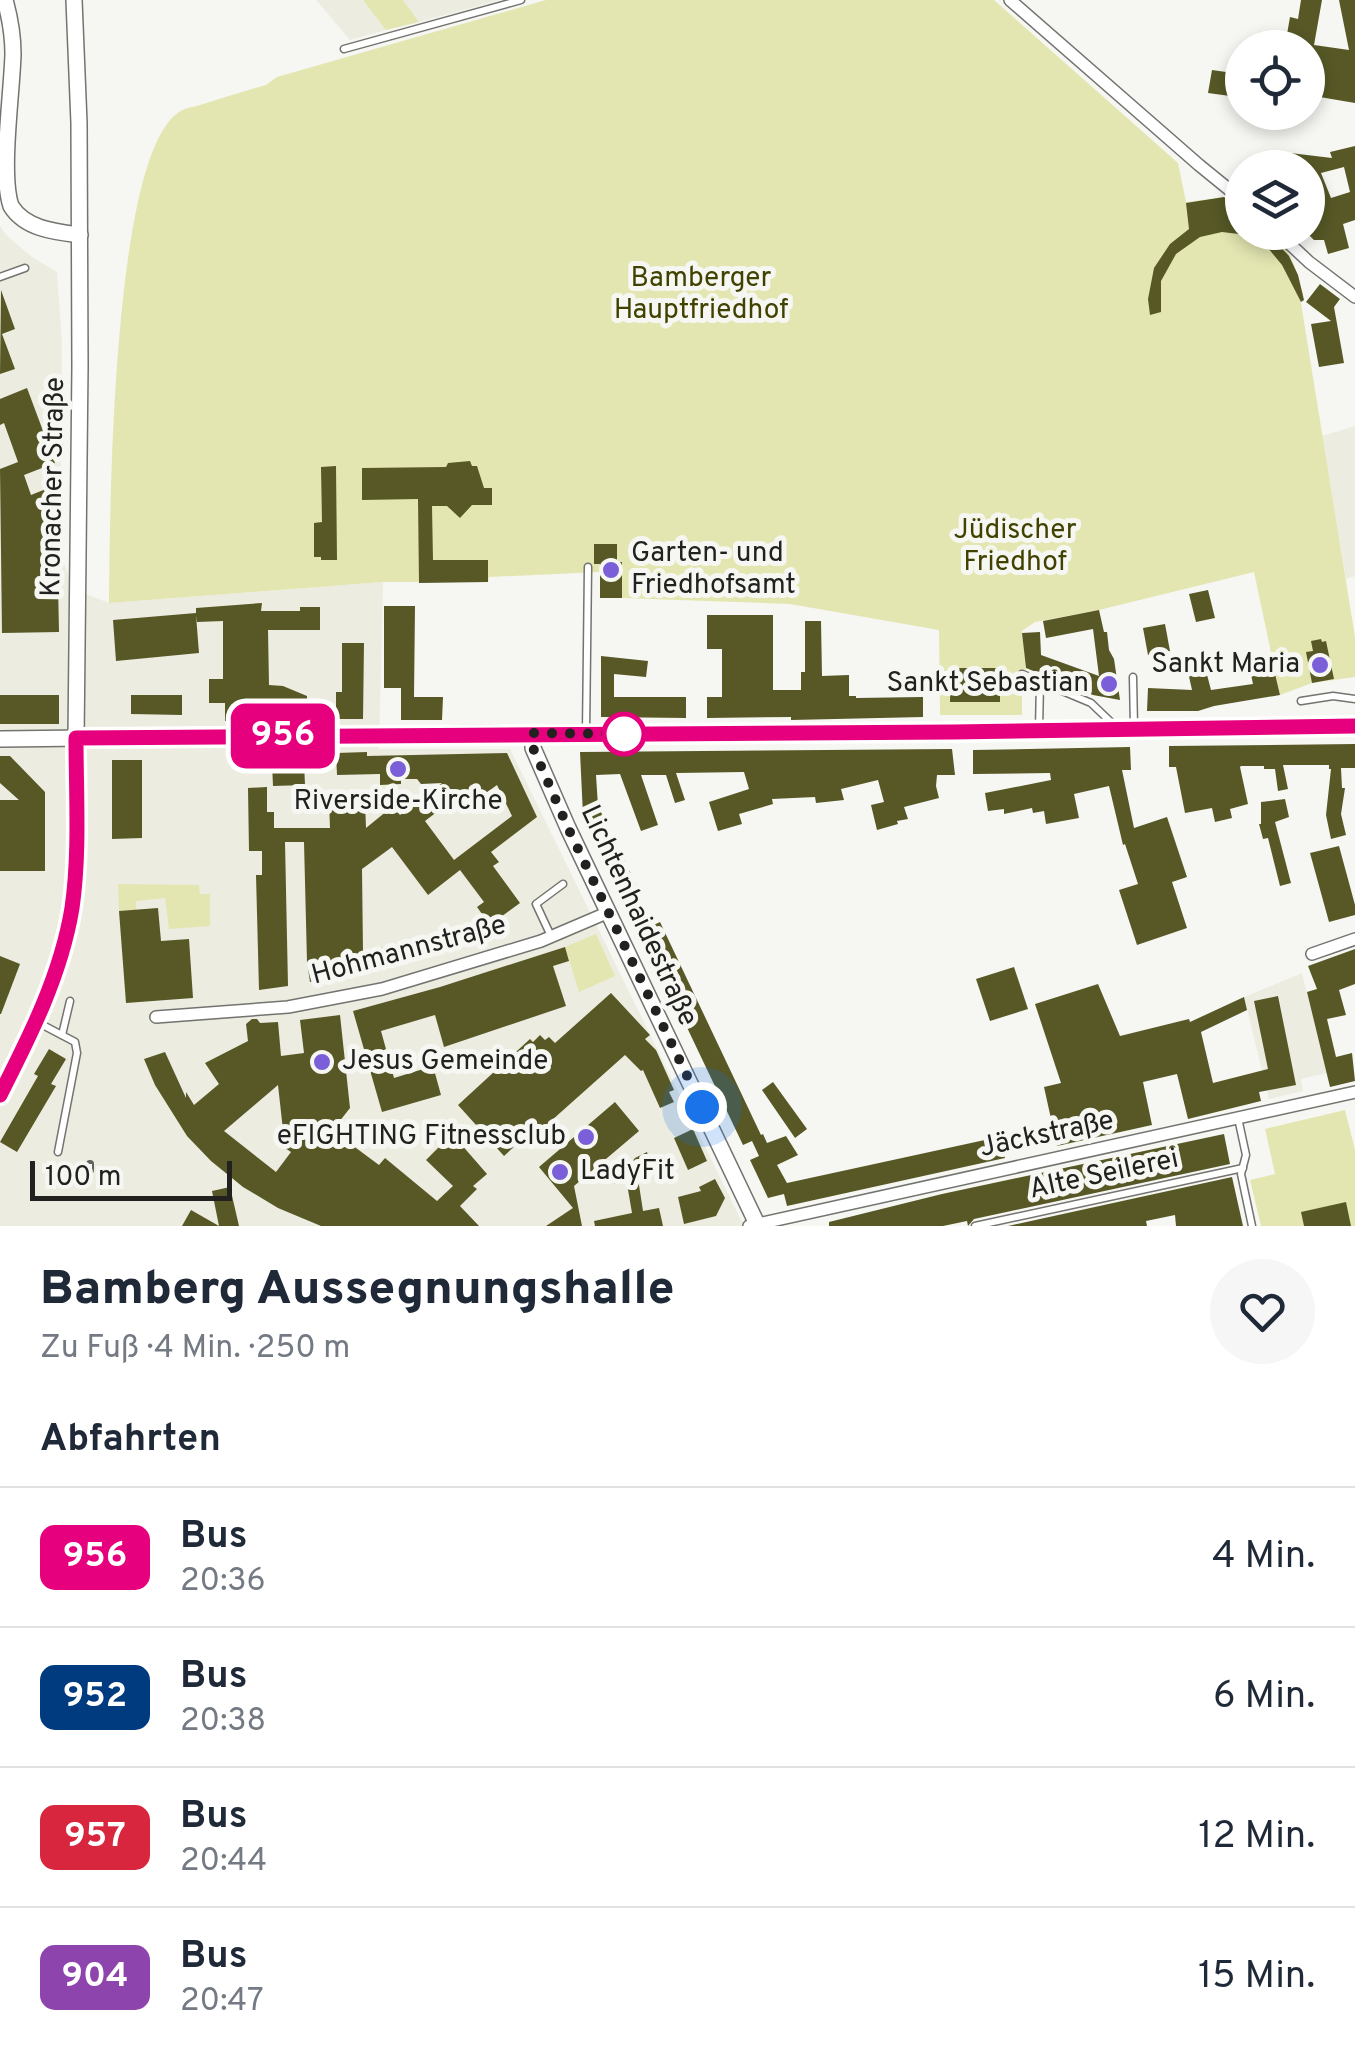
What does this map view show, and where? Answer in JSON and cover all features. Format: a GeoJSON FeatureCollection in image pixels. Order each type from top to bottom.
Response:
{"type":"FeatureCollection","features":[{"type":"Feature","properties":{"kind":"street"},"geometry":{"type":"LineString","coordinates":[[2,0],[11,21],[13,54],[2,160],[3,187],[11,207],[22,219],[49,230],[80,235]]}},
{"type":"Feature","properties":{"kind":"street","name":"Kronacher Straße"},"geometry":{"type":"LineString","coordinates":[[74,0],[80,124],[76,738]]}},
{"type":"Feature","properties":{"kind":"street"},"geometry":{"type":"LineString","coordinates":[[1010,0],[1225,186]]}},
{"type":"Feature","properties":{"kind":"street"},"geometry":{"type":"LineString","coordinates":[[1296,250],[1355,297]]}},
{"type":"Feature","properties":{"kind":"street"},"geometry":{"type":"LineString","coordinates":[[0,740],[1355,726]]}},
{"type":"Feature","properties":{"kind":"street","name":"Lichtenhaidestraße"},"geometry":{"type":"LineString","coordinates":[[533,733],[533,748],[543,771],[755,1225]]}},
{"type":"Feature","properties":{"kind":"street"},"geometry":{"type":"LineString","coordinates":[[0,1095],[36,1022],[66,938],[75,883],[76,738]]}},
{"type":"Feature","properties":{"kind":"street","name":"Hohmannstraße"},"geometry":{"type":"LineString","coordinates":[[156,1017],[278,1008],[382,989],[552,938],[608,912]]}},
{"type":"Feature","properties":{"kind":"street"},"geometry":{"type":"LineString","coordinates":[[1312,954],[1355,939]]}},
{"type":"Feature","properties":{"kind":"street","name":"Jäckstraße"},"geometry":{"type":"LineString","coordinates":[[755,1225],[1355,1092]]}},
{"type":"Feature","properties":{"kind":"lane"},"geometry":{"type":"LineString","coordinates":[[344,49],[520,0]]}},
{"type":"Feature","properties":{"kind":"lane"},"geometry":{"type":"LineString","coordinates":[[0,277],[25,268]]}},
{"type":"Feature","properties":{"kind":"lane"},"geometry":{"type":"LineString","coordinates":[[586,734],[588,567]]}},
{"type":"Feature","properties":{"kind":"lane"},"geometry":{"type":"LineString","coordinates":[[1022,674],[1091,703],[1127,729],[1133,677]]}},
{"type":"Feature","properties":{"kind":"lane"},"geometry":{"type":"LineString","coordinates":[[1039,730],[1040,682]]}},
{"type":"Feature","properties":{"kind":"lane"},"geometry":{"type":"LineString","coordinates":[[1301,701],[1333,696],[1355,699]]}},
{"type":"Feature","properties":{"kind":"lane"},"geometry":{"type":"LineString","coordinates":[[552,938],[536,904],[564,884]]}},
{"type":"Feature","properties":{"kind":"lane"},"geometry":{"type":"LineString","coordinates":[[62,1035],[70,1001]]}},
{"type":"Feature","properties":{"kind":"lane"},"geometry":{"type":"LineString","coordinates":[[36,1022],[75,1042],[77,1053],[58,1152]]}},
{"type":"Feature","properties":{"kind":"lane"},"geometry":{"type":"LineString","coordinates":[[1238,1118],[1246,1155],[1241,1174],[1252,1226]]}},
{"type":"Feature","properties":{"kind":"lane","name":"Alte Seilerei"},"geometry":{"type":"LineString","coordinates":[[975,1226],[1242,1168]]}},
{"type":"Feature","properties":{"kind":"shaded area"},"geometry":{"type":"Polygon","coordinates":[[[316,0],[363,0],[386,30],[350,40],[316,0]]]}},
{"type":"Feature","properties":{"kind":"shaded area"},"geometry":{"type":"Polygon","coordinates":[[[403,0],[500,0],[419,22],[403,0]]]}},
{"type":"Feature","properties":{"kind":"shaded area"},"geometry":{"type":"Polygon","coordinates":[[[0,226],[32,257],[57,272],[62,342],[60,555],[75,590],[109,603],[383,582],[379,749],[510,749],[744,1226],[0,1226],[0,226]]]}},
{"type":"Feature","properties":{"kind":"shaded area"},"geometry":{"type":"Polygon","coordinates":[[[1355,426],[1355,576],[1346,579],[1322,436],[1355,426]]]}},
{"type":"Feature","properties":{"kind":"shaded area"},"geometry":{"type":"Polygon","coordinates":[[[1302,973],[1327,1073],[1301,1079],[1303,1091],[1269,1099],[1244,997],[1302,973]]]}},
{"type":"Feature","properties":{"kind":"green space"},"geometry":{"type":"Polygon","coordinates":[[[363,0],[403,0],[419,22],[386,30],[363,0]]]}},
{"type":"Feature","properties":{"kind":"green space","name":"Bamberger Hauptfriedhof"},"geometry":{"type":"Polygon","coordinates":[[[546,0],[994,0],[1178,163],[1186,202],[1225,197],[1225,250],[1286,250],[1292,260],[1303,295],[1300,297],[1355,637],[1355,677],[1312,683],[1280,695],[1254,572],[1035,622],[1022,631],[1026,671],[1022,672],[1022,715],[940,715],[939,630],[790,604],[622,598],[599,572],[489,577],[488,582],[383,582],[109,603],[119,342],[127,264],[140,195],[157,142],[179,112],[266,85],[277,77],[546,0]]]}},
{"type":"Feature","properties":{"kind":"green space"},"geometry":{"type":"Polygon","coordinates":[[[118,884],[199,885],[200,894],[210,894],[210,926],[169,929],[165,898],[136,901],[136,910],[119,911],[118,884]]]}},
{"type":"Feature","properties":{"kind":"green space"},"geometry":{"type":"Polygon","coordinates":[[[596,934],[615,976],[579,992],[565,947],[596,934]]]}},
{"type":"Feature","properties":{"kind":"green space"},"geometry":{"type":"Polygon","coordinates":[[[1345,1110],[1355,1150],[1355,1226],[1261,1226],[1250,1180],[1275,1174],[1265,1129],[1345,1110]]]}},
{"type":"Feature","properties":{"kind":"building"},"geometry":{"type":"Polygon","coordinates":[[[1301,0],[1322,0],[1317,30],[1288,30],[1290,17],[1298,19],[1301,0]]]}},
{"type":"Feature","properties":{"kind":"building"},"geometry":{"type":"Polygon","coordinates":[[[1339,0],[1355,0],[1355,103],[1325,98],[1325,47],[1349,50],[1339,0]]]}},
{"type":"Feature","properties":{"kind":"building"},"geometry":{"type":"Polygon","coordinates":[[[1212,70],[1225,72],[1225,95],[1208,93],[1212,70]]]}},
{"type":"Feature","properties":{"kind":"building"},"geometry":{"type":"Polygon","coordinates":[[[1355,146],[1355,220],[1343,224],[1349,248],[1328,254],[1325,183],[1331,198],[1350,192],[1344,167],[1325,172],[1325,157],[1332,158],[1330,152],[1355,146]]]}},
{"type":"Feature","properties":{"kind":"building"},"geometry":{"type":"Polygon","coordinates":[[[1224,197],[1225,232],[1200,237],[1176,254],[1161,281],[1161,312],[1150,315],[1148,299],[1154,268],[1170,244],[1189,229],[1186,203],[1224,197]]]}},
{"type":"Feature","properties":{"kind":"building"},"geometry":{"type":"Polygon","coordinates":[[[1270,250],[1283,250],[1289,256],[1298,275],[1304,300],[1301,302],[1270,250]]]}},
{"type":"Feature","properties":{"kind":"building"},"geometry":{"type":"Polygon","coordinates":[[[1320,284],[1340,299],[1334,307],[1344,363],[1319,367],[1311,324],[1331,321],[1306,302],[1320,284]]]}},
{"type":"Feature","properties":{"kind":"building"},"geometry":{"type":"Polygon","coordinates":[[[1,290],[15,329],[2,334],[15,369],[0,374],[1,290]]]}},
{"type":"Feature","properties":{"kind":"building"},"geometry":{"type":"Polygon","coordinates":[[[27,388],[55,463],[24,475],[31,495],[56,485],[59,632],[2,633],[0,469],[18,462],[4,423],[0,425],[0,399],[27,388]]]}},
{"type":"Feature","properties":{"kind":"building"},"geometry":{"type":"Polygon","coordinates":[[[470,461],[477,466],[484,488],[492,488],[492,505],[472,505],[460,518],[447,506],[432,506],[433,560],[488,560],[488,582],[419,583],[418,499],[362,500],[362,468],[446,467],[448,463],[470,461]]]}},
{"type":"Feature","properties":{"kind":"building"},"geometry":{"type":"Polygon","coordinates":[[[336,466],[337,560],[321,560],[314,557],[314,523],[322,522],[321,467],[336,466]]]}},
{"type":"Feature","properties":{"kind":"building","name":"Garten- und Friedhofsamt"},"geometry":{"type":"Polygon","coordinates":[[[594,544],[617,544],[617,562],[622,562],[622,598],[600,598],[600,564],[594,564],[594,544]]]}},
{"type":"Feature","properties":{"kind":"building"},"geometry":{"type":"Polygon","coordinates":[[[1208,590],[1215,618],[1196,622],[1189,594],[1208,590]]]}},
{"type":"Feature","properties":{"kind":"building"},"geometry":{"type":"Polygon","coordinates":[[[262,603],[261,611],[320,607],[320,630],[268,630],[269,685],[307,696],[311,720],[225,721],[225,703],[209,703],[209,679],[223,679],[223,621],[197,622],[196,615],[199,653],[116,661],[113,620],[262,603]]]}},
{"type":"Feature","properties":{"kind":"building"},"geometry":{"type":"Polygon","coordinates":[[[384,606],[415,606],[414,697],[443,697],[442,720],[401,720],[401,688],[384,688],[384,606]]]}},
{"type":"Feature","properties":{"kind":"building"},"geometry":{"type":"Polygon","coordinates":[[[1099,610],[1114,659],[1120,700],[1093,695],[1026,668],[1022,633],[1040,632],[1041,655],[1099,676],[1093,629],[1046,638],[1043,621],[1099,610]]]}},
{"type":"Feature","properties":{"kind":"building"},"geometry":{"type":"Polygon","coordinates":[[[707,615],[773,615],[773,690],[801,690],[805,621],[821,621],[822,676],[849,675],[849,696],[856,698],[923,697],[923,717],[707,718],[707,697],[722,697],[722,649],[707,649],[707,615]]]}},
{"type":"Feature","properties":{"kind":"building"},"geometry":{"type":"Polygon","coordinates":[[[1165,624],[1170,651],[1148,655],[1143,628],[1165,624]]]}},
{"type":"Feature","properties":{"kind":"building","name":"Sankt Maria"},"geometry":{"type":"Polygon","coordinates":[[[1311,641],[1326,641],[1334,679],[1312,683],[1306,652],[1313,651],[1311,641]]]}},
{"type":"Feature","properties":{"kind":"building"},"geometry":{"type":"Polygon","coordinates":[[[342,643],[364,643],[363,719],[332,719],[336,692],[342,692],[342,643]]]}},
{"type":"Feature","properties":{"kind":"building"},"geometry":{"type":"Polygon","coordinates":[[[601,656],[648,661],[646,677],[614,674],[614,697],[686,697],[686,718],[601,717],[601,656]]]}},
{"type":"Feature","properties":{"kind":"building"},"geometry":{"type":"Polygon","coordinates":[[[1273,665],[1280,695],[1198,711],[1147,711],[1148,688],[1192,690],[1188,672],[1205,667],[1211,690],[1253,684],[1250,670],[1273,665]]]}},
{"type":"Feature","properties":{"kind":"building"},"geometry":{"type":"Polygon","coordinates":[[[951,668],[1000,668],[1000,702],[950,702],[951,668]]]}},
{"type":"Feature","properties":{"kind":"building"},"geometry":{"type":"Polygon","coordinates":[[[0,695],[59,695],[59,724],[0,724],[0,695]]]}},
{"type":"Feature","properties":{"kind":"building"},"geometry":{"type":"Polygon","coordinates":[[[131,695],[182,695],[182,715],[131,714],[131,695]]]}},
{"type":"Feature","properties":{"kind":"building"},"geometry":{"type":"Polygon","coordinates":[[[1355,744],[1355,768],[1341,768],[1345,788],[1341,814],[1346,835],[1331,839],[1326,815],[1329,765],[1283,765],[1288,789],[1278,791],[1275,769],[1241,766],[1248,804],[1230,809],[1232,818],[1215,822],[1212,808],[1185,813],[1176,767],[1169,767],[1169,746],[1355,744]]]}},
{"type":"Feature","properties":{"kind":"building"},"geometry":{"type":"Polygon","coordinates":[[[1130,747],[1131,770],[1122,770],[1134,828],[1167,817],[1187,877],[1172,882],[1187,928],[1137,945],[1119,890],[1138,884],[1123,845],[1109,786],[1074,794],[1079,818],[1046,824],[1044,811],[1033,813],[1032,808],[1004,814],[1004,809],[988,811],[985,793],[1051,780],[1050,773],[973,774],[973,750],[1130,747]]]}},
{"type":"Feature","properties":{"kind":"building"},"geometry":{"type":"Polygon","coordinates":[[[952,749],[955,775],[937,775],[939,798],[904,807],[908,819],[877,830],[871,805],[884,802],[878,780],[841,789],[844,800],[816,803],[815,797],[772,799],[773,804],[739,814],[742,824],[718,831],[709,802],[749,789],[744,772],[676,773],[685,800],[675,803],[666,775],[641,775],[658,825],[641,831],[620,774],[596,775],[598,806],[637,886],[620,894],[583,815],[580,752],[952,749]]]}},
{"type":"Feature","properties":{"kind":"building"},"geometry":{"type":"Polygon","coordinates":[[[336,753],[507,753],[537,817],[491,852],[499,862],[493,866],[520,903],[490,925],[477,907],[484,902],[460,870],[428,895],[392,847],[362,869],[363,953],[406,940],[412,960],[310,982],[304,842],[285,842],[288,986],[259,990],[256,875],[262,875],[262,851],[249,851],[248,788],[267,787],[267,812],[274,812],[274,828],[330,828],[329,801],[365,801],[366,828],[393,806],[400,815],[442,783],[421,784],[417,779],[401,779],[401,784],[380,785],[380,774],[337,775],[336,753]],[[497,785],[468,806],[459,795],[425,821],[454,860],[512,816],[497,785]]]}},
{"type":"Feature","properties":{"kind":"building"},"geometry":{"type":"Polygon","coordinates":[[[0,756],[10,756],[45,792],[45,871],[0,871],[0,800],[19,800],[0,783],[0,756]]]}},
{"type":"Feature","properties":{"kind":"building"},"geometry":{"type":"Polygon","coordinates":[[[112,760],[142,760],[142,838],[112,839],[112,760]]]}},
{"type":"Feature","properties":{"kind":"building"},"geometry":{"type":"Polygon","coordinates":[[[272,763],[304,763],[305,785],[273,786],[272,763]]]}},
{"type":"Feature","properties":{"kind":"building"},"geometry":{"type":"Polygon","coordinates":[[[1285,799],[1289,817],[1275,822],[1291,883],[1280,886],[1268,838],[1263,839],[1259,824],[1261,802],[1285,799]]]}},
{"type":"Feature","properties":{"kind":"building"},"geometry":{"type":"Polygon","coordinates":[[[1339,846],[1355,915],[1329,922],[1310,853],[1339,846]]]}},
{"type":"Feature","properties":{"kind":"building"},"geometry":{"type":"Polygon","coordinates":[[[158,908],[161,941],[189,939],[193,998],[126,1003],[119,911],[158,908]]]}},
{"type":"Feature","properties":{"kind":"building"},"geometry":{"type":"Polygon","coordinates":[[[660,922],[761,1135],[767,1143],[786,1136],[798,1155],[777,1165],[787,1183],[994,1138],[995,1145],[1002,1144],[1005,1158],[787,1206],[784,1194],[768,1198],[750,1160],[759,1156],[752,1141],[743,1145],[641,931],[660,922]]]}},
{"type":"Feature","properties":{"kind":"building"},"geometry":{"type":"Polygon","coordinates":[[[565,947],[569,961],[553,966],[566,1006],[444,1047],[435,1015],[381,1031],[394,1078],[433,1066],[441,1095],[382,1112],[353,1011],[565,947]]]}},
{"type":"Feature","properties":{"kind":"building"},"geometry":{"type":"Polygon","coordinates":[[[1355,949],[1355,984],[1339,990],[1346,1015],[1327,1019],[1336,1057],[1352,1053],[1355,1081],[1330,1087],[1307,992],[1317,989],[1308,966],[1355,949]]]}},
{"type":"Feature","properties":{"kind":"building"},"geometry":{"type":"Polygon","coordinates":[[[0,956],[20,964],[1,1014],[0,1014],[0,956]]]}},
{"type":"Feature","properties":{"kind":"building"},"geometry":{"type":"Polygon","coordinates":[[[1014,967],[1028,1009],[990,1021],[976,979],[1014,967]]]}},
{"type":"Feature","properties":{"kind":"building"},"geometry":{"type":"Polygon","coordinates":[[[1098,984],[1120,1036],[1189,1019],[1190,1022],[1244,997],[1247,1010],[1201,1032],[1213,1083],[1268,1069],[1254,1001],[1278,996],[1296,1085],[1259,1092],[1261,1101],[1188,1119],[1177,1074],[1143,1082],[1152,1125],[1057,1146],[1044,1087],[1061,1083],[1035,1004],[1098,984]]]}},
{"type":"Feature","properties":{"kind":"building"},"geometry":{"type":"Polygon","coordinates":[[[611,993],[650,1035],[645,1039],[656,1050],[674,1090],[669,1092],[674,1102],[660,1108],[643,1070],[625,1055],[533,1137],[529,1133],[504,1156],[458,1105],[530,1039],[533,1042],[540,1035],[555,1043],[611,993]]]}},
{"type":"Feature","properties":{"kind":"building"},"geometry":{"type":"Polygon","coordinates":[[[340,1015],[350,1108],[339,1122],[358,1137],[352,1145],[379,1165],[385,1158],[437,1201],[453,1186],[426,1160],[442,1144],[436,1138],[447,1128],[487,1174],[460,1206],[479,1226],[321,1226],[278,1208],[243,1187],[187,1136],[155,1085],[144,1059],[165,1052],[186,1098],[186,1092],[194,1105],[219,1084],[205,1063],[248,1041],[246,1024],[252,1019],[260,1023],[278,1022],[281,1056],[304,1053],[300,1020],[340,1015]],[[278,1085],[224,1131],[276,1172],[291,1152],[285,1148],[278,1085]]]}},
{"type":"Feature","properties":{"kind":"building"},"geometry":{"type":"Polygon","coordinates":[[[49,1049],[66,1059],[51,1084],[56,1086],[17,1152],[0,1142],[49,1049]]]}},
{"type":"Feature","properties":{"kind":"building"},"geometry":{"type":"Polygon","coordinates":[[[773,1082],[807,1129],[795,1138],[762,1090],[773,1082]]]}},
{"type":"Feature","properties":{"kind":"building"},"geometry":{"type":"Polygon","coordinates":[[[615,1102],[639,1131],[574,1186],[582,1226],[546,1226],[573,1208],[539,1167],[615,1102]]]}},
{"type":"Feature","properties":{"kind":"building"},"geometry":{"type":"Polygon","coordinates":[[[693,1129],[707,1161],[688,1170],[674,1138],[693,1129]]]}},
{"type":"Feature","properties":{"kind":"building"},"geometry":{"type":"Polygon","coordinates":[[[1224,1134],[1230,1164],[974,1219],[968,1226],[967,1221],[943,1226],[829,1226],[829,1222],[942,1194],[1224,1134]]]}},
{"type":"Feature","properties":{"kind":"building"},"geometry":{"type":"Polygon","coordinates":[[[647,1152],[650,1165],[637,1172],[643,1211],[659,1208],[663,1226],[595,1226],[594,1221],[632,1213],[626,1178],[614,1184],[635,1158],[647,1152]]]}},
{"type":"Feature","properties":{"kind":"building"},"geometry":{"type":"Polygon","coordinates":[[[1232,1177],[1243,1226],[1176,1226],[1175,1215],[1146,1221],[1147,1226],[1008,1226],[1232,1177]]]}},
{"type":"Feature","properties":{"kind":"building"},"geometry":{"type":"Polygon","coordinates":[[[715,1179],[725,1198],[716,1216],[684,1224],[678,1197],[701,1191],[699,1187],[715,1179]]]}},
{"type":"Feature","properties":{"kind":"building"},"geometry":{"type":"Polygon","coordinates":[[[230,1187],[239,1226],[219,1226],[212,1191],[230,1187]]]}},
{"type":"Feature","properties":{"kind":"building"},"geometry":{"type":"Polygon","coordinates":[[[1346,1202],[1351,1226],[1304,1226],[1301,1212],[1346,1202]]]}},
{"type":"Feature","properties":{"kind":"building"},"geometry":{"type":"Polygon","coordinates":[[[191,1210],[219,1226],[182,1226],[191,1210]]]}},
{"type":"Feature","properties":{"kind":"railway"},"geometry":{"type":"LineString","coordinates":[[90,1164],[90,1170]]}},
{"type":"Feature","properties":{"kind":"bus line","name":"956"},"geometry":{"type":"LineString","coordinates":[[0,1095],[40,1014],[66,938],[75,883],[76,738],[1355,726]]}},
{"type":"Feature","properties":{"kind":"place","name":"Garten- und Friedhofsamt"},"geometry":{"type":"Point","coordinates":[611,570]}},
{"type":"Feature","properties":{"kind":"place","name":"Sankt Maria"},"geometry":{"type":"Point","coordinates":[1320,665]}},
{"type":"Feature","properties":{"kind":"place","name":"Sankt Sebastian"},"geometry":{"type":"Point","coordinates":[1109,684]}},
{"type":"Feature","properties":{"kind":"place","name":"Riverside-Kirche"},"geometry":{"type":"Point","coordinates":[398,769]}},
{"type":"Feature","properties":{"kind":"place","name":"Jesus Gemeinde"},"geometry":{"type":"Point","coordinates":[322,1062]}},
{"type":"Feature","properties":{"kind":"place","name":"eFIGHTING Fitnessclub"},"geometry":{"type":"Point","coordinates":[586,1137]}},
{"type":"Feature","properties":{"kind":"place","name":"LadyFit"},"geometry":{"type":"Point","coordinates":[560,1172]}},
{"type":"Feature","properties":{"kind":"route"},"geometry":{"type":"LineString","coordinates":[[624,734],[533,733],[533,748],[702,1107]]}},
{"type":"Feature","properties":{"kind":"park label","name":"Jüdischer Friedhof"},"geometry":{"type":"Point","coordinates":[1015,547]}}]}
